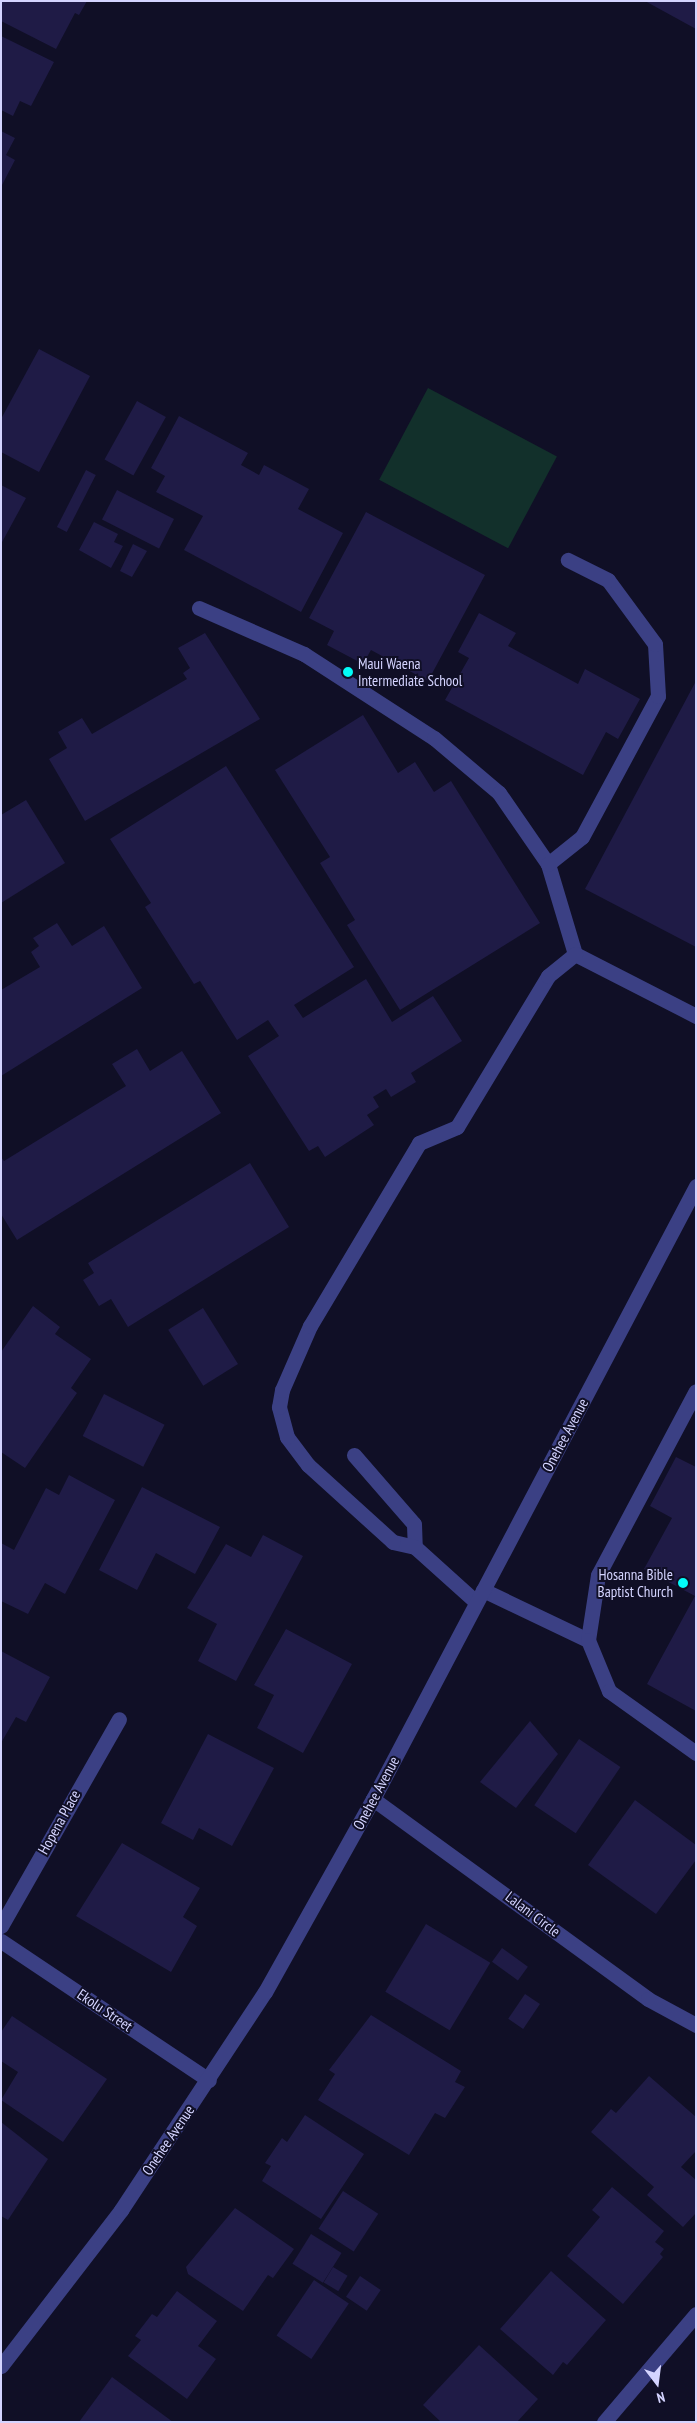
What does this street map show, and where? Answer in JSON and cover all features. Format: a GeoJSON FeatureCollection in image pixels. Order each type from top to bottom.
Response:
{"type":"FeatureCollection","features":[{"type":"Feature","properties":{"kind":"street"},"geometry":{"type":"LineString","coordinates":[[548,864],[582,837],[658,696],[655,644],[608,580],[568,560]]}},
{"type":"Feature","properties":{"kind":"street"},"geometry":{"type":"LineString","coordinates":[[199,608],[304,654],[434,738],[499,793],[548,864],[576,954],[696,1016]]}},
{"type":"Feature","properties":{"kind":"street"},"geometry":{"type":"LineString","coordinates":[[576,954],[548,976],[456,1127],[419,1143],[310,1326],[282,1390],[281,1422],[295,1451],[393,1542],[415,1547],[480,1596],[588,1640]]}},
{"type":"Feature","properties":{"kind":"street","name":"Onehee Avenue"},"geometry":{"type":"LineString","coordinates":[[1,2366],[121,2210],[209,2080],[265,1992],[373,1798],[691,1205],[696,1186]]}},
{"type":"Feature","properties":{"kind":"street"},"geometry":{"type":"LineString","coordinates":[[696,1391],[598,1575],[588,1640],[609,1692],[696,1752]]}},
{"type":"Feature","properties":{"kind":"street"},"geometry":{"type":"LineString","coordinates":[[354,1455],[414,1524],[415,1547]]}},
{"type":"Feature","properties":{"kind":"street","name":"Hopena Place"},"geometry":{"type":"LineString","coordinates":[[1,1926],[119,1719]]}},
{"type":"Feature","properties":{"kind":"street","name":"Lalani Circle"},"geometry":{"type":"LineString","coordinates":[[373,1798],[648,1999],[696,2026]]}},
{"type":"Feature","properties":{"kind":"street","name":"Ekolu Street"},"geometry":{"type":"LineString","coordinates":[[1,1941],[209,2080]]}},
{"type":"Feature","properties":{"kind":"street"},"geometry":{"type":"LineString","coordinates":[[604,2422],[696,2314]]}},
{"type":"Feature","properties":{"kind":"green space"},"geometry":{"type":"Polygon","coordinates":[[[428,388],[557,457],[508,548],[379,480],[428,388]]]}},
{"type":"Feature","properties":{"kind":"building"},"geometry":{"type":"Polygon","coordinates":[[[1,1],[87,1],[79,15],[75,13],[56,49],[1,21],[1,1]]]}},
{"type":"Feature","properties":{"kind":"building"},"geometry":{"type":"Polygon","coordinates":[[[645,1],[696,1],[696,29],[645,1]]]}},
{"type":"Feature","properties":{"kind":"building"},"geometry":{"type":"Polygon","coordinates":[[[1,36],[54,62],[31,106],[20,101],[13,116],[1,110],[1,36]]]}},
{"type":"Feature","properties":{"kind":"building"},"geometry":{"type":"Polygon","coordinates":[[[1,131],[15,138],[6,155],[15,160],[1,187],[1,131]]]}},
{"type":"Feature","properties":{"kind":"building"},"geometry":{"type":"Polygon","coordinates":[[[39,349],[90,376],[39,472],[1,452],[1,419],[39,349]]]}},
{"type":"Feature","properties":{"kind":"building"},"geometry":{"type":"Polygon","coordinates":[[[137,401],[166,417],[133,476],[105,460],[137,401]]]}},
{"type":"Feature","properties":{"kind":"building"},"geometry":{"type":"Polygon","coordinates":[[[179,416],[248,453],[241,465],[259,475],[264,465],[309,489],[298,509],[343,533],[301,612],[184,550],[203,516],[156,492],[165,476],[151,468],[179,416]]]}},
{"type":"Feature","properties":{"kind":"building"},"geometry":{"type":"Polygon","coordinates":[[[86,470],[96,475],[67,532],[57,527],[86,470]]]}},
{"type":"Feature","properties":{"kind":"building"},"geometry":{"type":"Polygon","coordinates":[[[1,485],[26,498],[1,544],[1,485]]]}},
{"type":"Feature","properties":{"kind":"building"},"geometry":{"type":"Polygon","coordinates":[[[117,490],[174,519],[159,548],[102,519],[117,490]]]}},
{"type":"Feature","properties":{"kind":"building"},"geometry":{"type":"Polygon","coordinates":[[[366,512],[485,575],[428,681],[371,650],[363,664],[327,645],[334,631],[309,618],[366,512]]]}},
{"type":"Feature","properties":{"kind":"building"},"geometry":{"type":"Polygon","coordinates":[[[94,522],[118,534],[114,542],[123,546],[111,568],[79,550],[94,522]]]}},
{"type":"Feature","properties":{"kind":"building"},"geometry":{"type":"Polygon","coordinates":[[[133,544],[147,551],[132,577],[120,571],[133,544]]]}},
{"type":"Feature","properties":{"kind":"building"},"geometry":{"type":"Polygon","coordinates":[[[479,613],[516,633],[508,646],[578,684],[585,669],[640,699],[618,739],[606,732],[583,775],[445,700],[469,658],[458,652],[479,613]]]}},
{"type":"Feature","properties":{"kind":"building"},"geometry":{"type":"Polygon","coordinates":[[[205,633],[260,719],[85,821],[49,759],[67,748],[58,732],[82,718],[92,734],[187,679],[183,673],[190,668],[178,648],[205,633]]]}},
{"type":"Feature","properties":{"kind":"building"},"geometry":{"type":"Polygon","coordinates":[[[696,681],[696,947],[585,889],[696,681]]]}},
{"type":"Feature","properties":{"kind":"building"},"geometry":{"type":"Polygon","coordinates":[[[363,715],[398,773],[415,762],[434,792],[451,781],[540,923],[400,1010],[347,925],[355,920],[320,863],[330,857],[275,770],[363,715]]]}},
{"type":"Feature","properties":{"kind":"building"},"geometry":{"type":"Polygon","coordinates":[[[226,766],[354,967],[294,1005],[303,1018],[366,979],[392,1022],[433,996],[462,1041],[411,1073],[416,1082],[391,1097],[386,1089],[373,1097],[379,1107],[367,1115],[374,1125],[325,1157],[318,1146],[309,1151],[248,1056],[279,1036],[268,1020],[237,1040],[200,981],[194,984],[145,907],[151,903],[110,839],[226,766]]]}},
{"type":"Feature","properties":{"kind":"building"},"geometry":{"type":"Polygon","coordinates":[[[26,800],[65,863],[1,903],[1,815],[26,800]]]}},
{"type":"Feature","properties":{"kind":"building"},"geometry":{"type":"Polygon","coordinates":[[[57,923],[72,946],[104,926],[142,988],[1,1076],[1,990],[40,967],[31,952],[39,946],[33,938],[57,923]]]}},
{"type":"Feature","properties":{"kind":"building"},"geometry":{"type":"Polygon","coordinates":[[[137,1049],[150,1071],[182,1051],[221,1113],[17,1240],[1,1214],[1,1157],[4,1161],[126,1086],[112,1064],[137,1049]]]}},
{"type":"Feature","properties":{"kind":"building"},"geometry":{"type":"Polygon","coordinates":[[[250,1163],[289,1227],[128,1327],[111,1299],[99,1306],[83,1280],[94,1273],[88,1263],[250,1163]]]}},
{"type":"Feature","properties":{"kind":"building"},"geometry":{"type":"Polygon","coordinates":[[[33,1306],[60,1327],[55,1334],[91,1359],[71,1388],[77,1393],[25,1468],[1,1452],[1,1352],[33,1306]]]}},
{"type":"Feature","properties":{"kind":"building"},"geometry":{"type":"Polygon","coordinates":[[[203,1308],[238,1364],[203,1386],[168,1330],[203,1308]]]}},
{"type":"Feature","properties":{"kind":"building"},"geometry":{"type":"Polygon","coordinates":[[[104,1394],[165,1425],[143,1467],[83,1436],[104,1394]]]}},
{"type":"Feature","properties":{"kind":"building","name":"Hosanna Bible Baptist Church"},"geometry":{"type":"Polygon","coordinates":[[[676,1457],[696,1467],[696,1711],[647,1684],[695,1596],[644,1569],[672,1518],[650,1506],[676,1457]]]}},
{"type":"Feature","properties":{"kind":"building"},"geometry":{"type":"Polygon","coordinates":[[[69,1475],[115,1500],[65,1594],[45,1583],[28,1614],[1,1601],[1,1543],[14,1550],[46,1488],[59,1495],[69,1475]]]}},
{"type":"Feature","properties":{"kind":"building"},"geometry":{"type":"Polygon","coordinates":[[[142,1487],[220,1527],[195,1574],[156,1553],[137,1590],[99,1570],[142,1487]]]}},
{"type":"Feature","properties":{"kind":"building"},"geometry":{"type":"Polygon","coordinates":[[[263,1535],[303,1556],[236,1681],[198,1661],[217,1624],[187,1608],[226,1544],[251,1557],[263,1535]]]}},
{"type":"Feature","properties":{"kind":"building"},"geometry":{"type":"Polygon","coordinates":[[[286,1629],[352,1664],[303,1753],[257,1728],[274,1695],[254,1685],[286,1629]]]}},
{"type":"Feature","properties":{"kind":"building"},"geometry":{"type":"Polygon","coordinates":[[[1,1651],[50,1677],[26,1722],[16,1717],[1,1743],[1,1651]]]}},
{"type":"Feature","properties":{"kind":"building"},"geometry":{"type":"Polygon","coordinates":[[[530,1721],[558,1754],[516,1808],[480,1782],[530,1721]]]}},
{"type":"Feature","properties":{"kind":"building"},"geometry":{"type":"Polygon","coordinates":[[[208,1734],[274,1768],[232,1846],[199,1828],[193,1840],[161,1823],[208,1734]]]}},
{"type":"Feature","properties":{"kind":"building"},"geometry":{"type":"Polygon","coordinates":[[[579,1739],[620,1767],[576,1833],[534,1805],[579,1739]]]}},
{"type":"Feature","properties":{"kind":"building"},"geometry":{"type":"Polygon","coordinates":[[[635,1800],[696,1845],[696,1860],[656,1914],[588,1865],[635,1800]]]}},
{"type":"Feature","properties":{"kind":"building"},"geometry":{"type":"Polygon","coordinates":[[[122,1843],[200,1888],[183,1917],[197,1926],[171,1972],[76,1916],[122,1843]]]}},
{"type":"Feature","properties":{"kind":"building"},"geometry":{"type":"Polygon","coordinates":[[[426,1924],[490,1963],[450,2030],[385,1992],[426,1924]]]}},
{"type":"Feature","properties":{"kind":"building"},"geometry":{"type":"Polygon","coordinates":[[[502,1948],[528,1967],[518,1981],[492,1962],[502,1948]]]}},
{"type":"Feature","properties":{"kind":"building"},"geometry":{"type":"Polygon","coordinates":[[[525,1994],[540,2004],[523,2029],[508,2019],[525,1994]]]}},
{"type":"Feature","properties":{"kind":"building"},"geometry":{"type":"Polygon","coordinates":[[[371,2015],[461,2071],[455,2082],[465,2087],[445,2118],[435,2113],[409,2155],[318,2100],[335,2074],[329,2070],[371,2015]]]}},
{"type":"Feature","properties":{"kind":"building"},"geometry":{"type":"Polygon","coordinates":[[[12,2016],[107,2079],[63,2142],[1,2100],[18,2072],[1,2061],[1,2032],[12,2016]]]}},
{"type":"Feature","properties":{"kind":"building"},"geometry":{"type":"Polygon","coordinates":[[[649,2076],[696,2117],[696,2151],[681,2167],[696,2180],[696,2213],[683,2227],[647,2195],[654,2187],[591,2132],[611,2109],[616,2113],[649,2076]]]}},
{"type":"Feature","properties":{"kind":"building"},"geometry":{"type":"Polygon","coordinates":[[[305,2115],[364,2154],[321,2219],[262,2181],[271,2166],[265,2163],[282,2138],[287,2142],[305,2115]]]}},
{"type":"Feature","properties":{"kind":"building"},"geometry":{"type":"Polygon","coordinates":[[[1,2122],[48,2159],[8,2220],[1,2216],[1,2122]]]}},
{"type":"Feature","properties":{"kind":"building"},"geometry":{"type":"Polygon","coordinates":[[[612,2187],[664,2231],[655,2242],[664,2249],[660,2254],[663,2257],[623,2304],[567,2256],[600,2217],[592,2210],[612,2187]]]}},
{"type":"Feature","properties":{"kind":"building"},"geometry":{"type":"Polygon","coordinates":[[[343,2191],[378,2214],[354,2252],[318,2229],[343,2191]]]}},
{"type":"Feature","properties":{"kind":"building"},"geometry":{"type":"Polygon","coordinates":[[[235,2208],[294,2249],[273,2278],[268,2275],[243,2311],[188,2274],[186,2267],[235,2208]]]}},
{"type":"Feature","properties":{"kind":"building"},"geometry":{"type":"Polygon","coordinates":[[[311,2234],[342,2253],[323,2283],[292,2264],[311,2234]]]}},
{"type":"Feature","properties":{"kind":"building"},"geometry":{"type":"Polygon","coordinates":[[[333,2267],[348,2276],[338,2291],[324,2282],[333,2267]]]}},
{"type":"Feature","properties":{"kind":"building"},"geometry":{"type":"Polygon","coordinates":[[[551,2271],[606,2320],[567,2365],[563,2362],[553,2375],[500,2329],[551,2271]]]}},
{"type":"Feature","properties":{"kind":"building"},"geometry":{"type":"Polygon","coordinates":[[[360,2276],[381,2290],[367,2311],[346,2297],[360,2276]]]}},
{"type":"Feature","properties":{"kind":"building"},"geometry":{"type":"Polygon","coordinates":[[[314,2280],[349,2303],[311,2359],[277,2336],[314,2280]]]}},
{"type":"Feature","properties":{"kind":"building"},"geometry":{"type":"Polygon","coordinates":[[[177,2291],[217,2321],[198,2346],[216,2359],[187,2399],[128,2356],[141,2340],[135,2336],[152,2314],[157,2317],[177,2291]]]}},
{"type":"Feature","properties":{"kind":"building"},"geometry":{"type":"Polygon","coordinates":[[[479,2345],[538,2399],[517,2422],[441,2422],[423,2405],[479,2345]]]}},
{"type":"Feature","properties":{"kind":"building"},"geometry":{"type":"Polygon","coordinates":[[[112,2377],[173,2422],[79,2422],[112,2377]]]}},
{"type":"Feature","properties":{"kind":"place","name":"Maui Waena Intermediate School"},"geometry":{"type":"Point","coordinates":[348,672]}},
{"type":"Feature","properties":{"kind":"place","name":"Hosanna Bible Baptist Church"},"geometry":{"type":"Point","coordinates":[683,1583]}}]}
